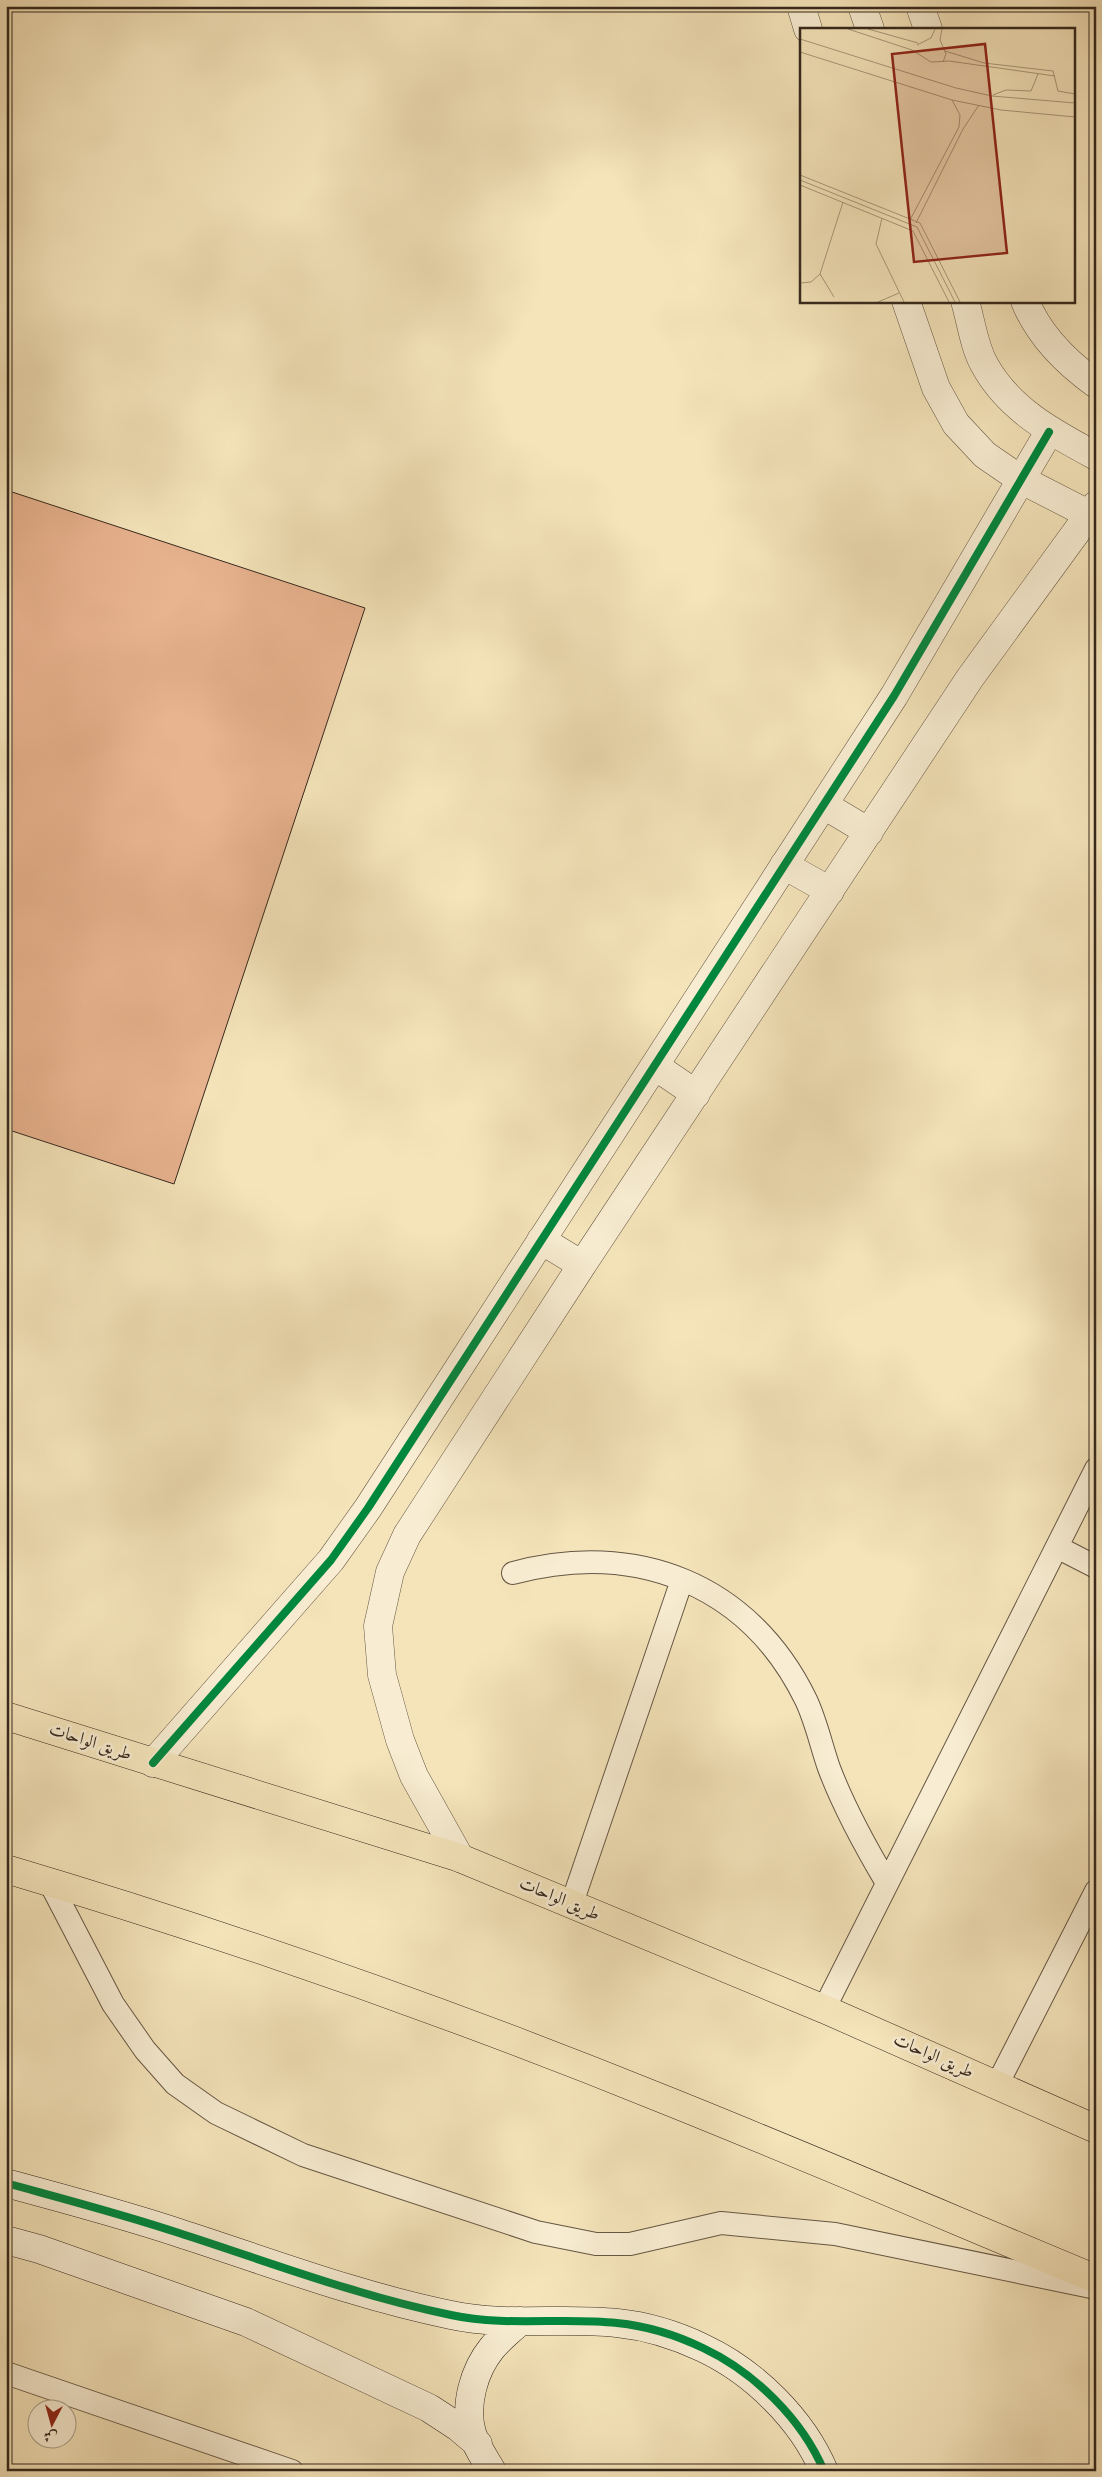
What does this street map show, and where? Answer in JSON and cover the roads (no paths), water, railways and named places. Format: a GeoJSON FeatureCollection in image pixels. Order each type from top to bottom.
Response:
{"type":"FeatureCollection","features":[{"type":"Feature","properties":{"kind":"highway","name":"طريق الواحات"},"geometry":{"type":"LineString","coordinates":[[6,1716],[460,1858],[824,2009],[1095,2126]]}},
{"type":"Feature","properties":{"kind":"highway"},"geometry":{"type":"LineString","coordinates":[[6,1868],[123,1903],[393,1996],[670,2102],[1096,2279]]}},
{"type":"Feature","properties":{"kind":"street"},"geometry":{"type":"LineString","coordinates":[[800,6],[808,28]]}},
{"type":"Feature","properties":{"kind":"street"},"geometry":{"type":"LineString","coordinates":[[862,6],[870,28]]}},
{"type":"Feature","properties":{"kind":"street"},"geometry":{"type":"LineString","coordinates":[[920,6],[928,28]]}},
{"type":"Feature","properties":{"kind":"street"},"geometry":{"type":"LineString","coordinates":[[460,1858],[414,1776],[400,1740],[382,1676],[378,1626],[390,1572],[407,1535],[582,1265],[970,678],[1094,512],[1020,479],[985,455],[956,424],[936,388],[906,302]]}},
{"type":"Feature","properties":{"kind":"street"},"geometry":{"type":"LineString","coordinates":[[965,302],[984,363],[1002,390],[1024,412],[1049,432],[1096,456]]}},
{"type":"Feature","properties":{"kind":"street"},"geometry":{"type":"LineString","coordinates":[[1027,302],[1048,340],[1073,368],[1096,384]]}},
{"type":"Feature","properties":{"kind":"street"},"geometry":{"type":"LineString","coordinates":[[153,1763],[331,1560],[368,1508],[894,696],[1049,432]]}},
{"type":"Feature","properties":{"kind":"street"},"geometry":{"type":"LineString","coordinates":[[824,805],[869,832]]}},
{"type":"Feature","properties":{"kind":"street"},"geometry":{"type":"LineString","coordinates":[[784,865],[830,891]]}},
{"type":"Feature","properties":{"kind":"street"},"geometry":{"type":"LineString","coordinates":[[655,1066],[696,1094]]}},
{"type":"Feature","properties":{"kind":"street"},"geometry":{"type":"LineString","coordinates":[[541,1240],[582,1265]]}},
{"type":"Feature","properties":{"kind":"street"},"geometry":{"type":"LineString","coordinates":[[6,2183],[178,2232],[333,2285],[451,2315],[496,2322],[617,2323],[662,2332],[704,2348],[743,2372],[777,2402],[806,2437],[825,2470]]}},
{"type":"Feature","properties":{"kind":"street"},"geometry":{"type":"LineString","coordinates":[[6,2240],[40,2249],[246,2322],[429,2408],[458,2427],[478,2444]]}},
{"type":"Feature","properties":{"kind":"street"},"geometry":{"type":"LineString","coordinates":[[492,2471],[478,2444],[471,2425],[472,2388],[480,2367],[492,2348],[520,2321]]}},
{"type":"Feature","properties":{"kind":"lane"},"geometry":{"type":"LineString","coordinates":[[824,2009],[1096,1468]]}},
{"type":"Feature","properties":{"kind":"lane"},"geometry":{"type":"LineString","coordinates":[[1057,1547],[1096,1567]]}},
{"type":"Feature","properties":{"kind":"lane"},"geometry":{"type":"LineString","coordinates":[[513,1573],[544,1565],[608,1561],[639,1566],[682,1580],[726,1604],[751,1624],[773,1647],[791,1673],[806,1700],[845,1804],[864,1845],[887,1882]]}},
{"type":"Feature","properties":{"kind":"lane"},"geometry":{"type":"LineString","coordinates":[[572,1906],[682,1580]]}},
{"type":"Feature","properties":{"kind":"lane"},"geometry":{"type":"LineString","coordinates":[[48,1881],[113,2004],[145,2050],[175,2084],[216,2113],[303,2155],[536,2232],[596,2244],[630,2244],[712,2225],[730,2224],[835,2234],[1096,2288]]}},
{"type":"Feature","properties":{"kind":"lane"},"geometry":{"type":"LineString","coordinates":[[997,2085],[1096,1891]]}},
{"type":"Feature","properties":{"kind":"lane"},"geometry":{"type":"LineString","coordinates":[[6,2373],[292,2471]]}}]}
